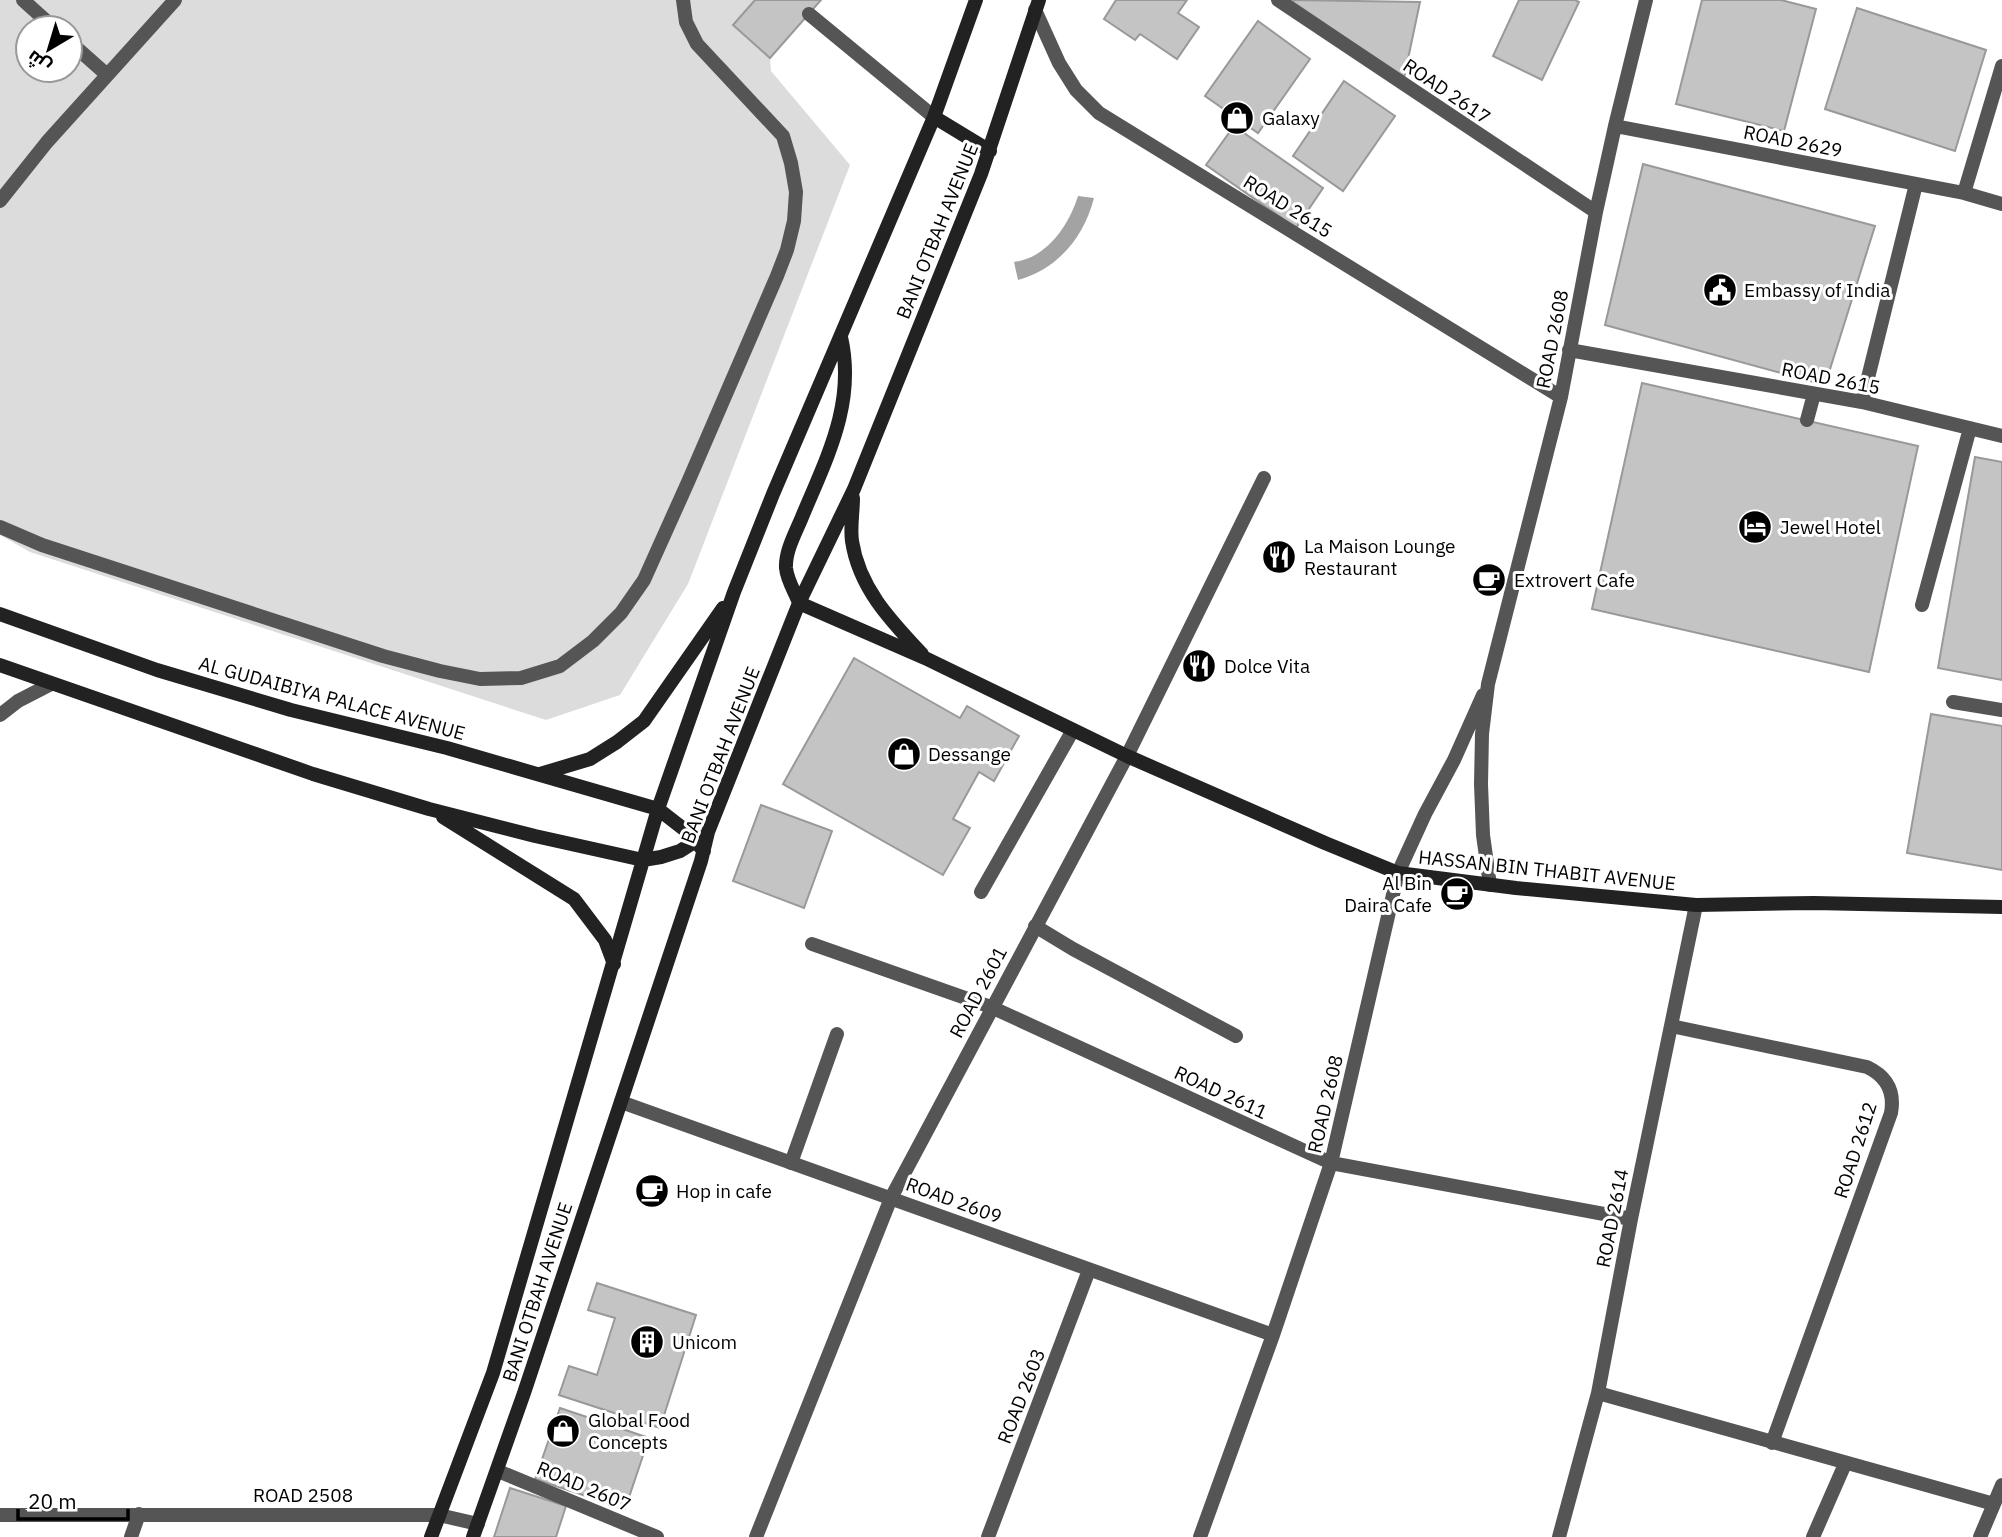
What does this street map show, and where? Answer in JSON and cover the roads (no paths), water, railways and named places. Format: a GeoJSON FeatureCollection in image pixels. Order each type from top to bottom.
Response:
{"type":"FeatureCollection","features":[{"type":"Feature","properties":{"kind":"main road","name":"BANI OTBAH AVENUE"},"geometry":{"type":"LineString","coordinates":[[431,1537],[493,1373],[658,809],[734,592],[934,117],[975,0]]}},
{"type":"Feature","properties":{"kind":"main road","name":"BANI OTBAH AVENUE"},"geometry":{"type":"LineString","coordinates":[[476,1530],[621,1102],[700,847],[799,603],[854,489],[990,151],[1037,5]]}},
{"type":"Feature","properties":{"kind":"main road"},"geometry":{"type":"LineString","coordinates":[[934,117],[990,151]]}},
{"type":"Feature","properties":{"kind":"main road"},"geometry":{"type":"LineString","coordinates":[[799,603],[786,566],[792,541],[826,459],[842,409],[846,373],[841,337]]}},
{"type":"Feature","properties":{"kind":"main road","name":"HASSAN BIN THABIT AVENUE"},"geometry":{"type":"LineString","coordinates":[[854,489],[852,539],[863,581],[888,616],[925,658]]}},
{"type":"Feature","properties":{"kind":"main road"},"geometry":{"type":"LineString","coordinates":[[541,774],[590,759],[644,721],[734,592]]}},
{"type":"Feature","properties":{"kind":"main road","name":"HASSAN BIN THABIT AVENUE"},"geometry":{"type":"LineString","coordinates":[[799,603],[925,658],[1127,756],[1398,873],[1490,885],[1696,905],[1814,903],[2002,907]]}},
{"type":"Feature","properties":{"kind":"main road","name":"AL GUDAIBIYA PALACE AVENUE"},"geometry":{"type":"LineString","coordinates":[[0,614],[184,678],[291,710],[447,748],[658,809]]}},
{"type":"Feature","properties":{"kind":"main road"},"geometry":{"type":"LineString","coordinates":[[0,665],[313,774],[429,809],[643,859],[700,847],[672,818],[658,809]]}},
{"type":"Feature","properties":{"kind":"main road"},"geometry":{"type":"LineString","coordinates":[[429,809],[574,899],[606,940],[614,964]]}},
{"type":"Feature","properties":{"kind":"street"},"geometry":{"type":"LineString","coordinates":[[23,0],[38,14]]}},
{"type":"Feature","properties":{"kind":"street"},"geometry":{"type":"LineString","coordinates":[[0,201],[47,142],[175,0]]}},
{"type":"Feature","properties":{"kind":"street"},"geometry":{"type":"LineString","coordinates":[[0,527],[42,545],[383,656],[480,679],[521,678],[560,666],[593,641],[621,613],[643,580],[777,276],[794,221],[796,192],[783,136],[697,44],[686,22],[683,0]]}},
{"type":"Feature","properties":{"kind":"street","name":"ROAD 2617"},"geometry":{"type":"LineString","coordinates":[[1278,0],[1596,212]]}},
{"type":"Feature","properties":{"kind":"street","name":"ROAD 2608"},"geometry":{"type":"LineString","coordinates":[[1490,885],[1483,835],[1481,784],[1482,734],[1488,684],[1561,397],[1596,212],[1646,0]]}},
{"type":"Feature","properties":{"kind":"street","name":"ROAD 2615"},"geometry":{"type":"LineString","coordinates":[[1037,5],[1064,72],[1076,90],[1099,113],[1561,397]]}},
{"type":"Feature","properties":{"kind":"street"},"geometry":{"type":"LineString","coordinates":[[809,14],[934,117]]}},
{"type":"Feature","properties":{"kind":"street"},"geometry":{"type":"LineString","coordinates":[[84,55],[106,75]]}},
{"type":"Feature","properties":{"kind":"street"},"geometry":{"type":"LineString","coordinates":[[1964,193],[2002,66]]}},
{"type":"Feature","properties":{"kind":"street","name":"ROAD 2629"},"geometry":{"type":"LineString","coordinates":[[1615,126],[1964,193],[2002,204]]}},
{"type":"Feature","properties":{"kind":"street"},"geometry":{"type":"LineString","coordinates":[[1862,402],[1916,184]]}},
{"type":"Feature","properties":{"kind":"street","name":"ROAD 2615"},"geometry":{"type":"LineString","coordinates":[[1569,350],[1862,402],[2002,436]]}},
{"type":"Feature","properties":{"kind":"street"},"geometry":{"type":"LineString","coordinates":[[1807,420],[1814,394]]}},
{"type":"Feature","properties":{"kind":"street"},"geometry":{"type":"LineString","coordinates":[[1922,605],[1970,428]]}},
{"type":"Feature","properties":{"kind":"street","name":"ROAD 2601"},"geometry":{"type":"LineString","coordinates":[[756,1537],[891,1198],[1127,756],[1264,478]]}},
{"type":"Feature","properties":{"kind":"street"},"geometry":{"type":"LineString","coordinates":[[0,715],[18,701],[51,684]]}},
{"type":"Feature","properties":{"kind":"street","name":"ROAD 2608"},"geometry":{"type":"LineString","coordinates":[[1203,1536],[1331,1163],[1398,873],[1488,684]]}},
{"type":"Feature","properties":{"kind":"street"},"geometry":{"type":"LineString","coordinates":[[1953,702],[2002,710]]}},
{"type":"Feature","properties":{"kind":"street"},"geometry":{"type":"LineString","coordinates":[[981,892],[1073,730]]}},
{"type":"Feature","properties":{"kind":"street","name":"ROAD 2614"},"geometry":{"type":"LineString","coordinates":[[1559,1537],[1598,1393],[1696,905]]}},
{"type":"Feature","properties":{"kind":"street"},"geometry":{"type":"LineString","coordinates":[[1035,926],[1236,1036]]}},
{"type":"Feature","properties":{"kind":"street","name":"ROAD 2611"},"geometry":{"type":"LineString","coordinates":[[812,944],[991,1007],[1331,1163],[1631,1219]]}},
{"type":"Feature","properties":{"kind":"street","name":"ROAD 2612"},"geometry":{"type":"LineString","coordinates":[[1671,1026],[1867,1067],[1885,1080],[1893,1101],[1891,1113],[1772,1443]]}},
{"type":"Feature","properties":{"kind":"street"},"geometry":{"type":"LineString","coordinates":[[790,1163],[837,1034]]}},
{"type":"Feature","properties":{"kind":"street","name":"ROAD 2609"},"geometry":{"type":"LineString","coordinates":[[621,1102],[1273,1335]]}},
{"type":"Feature","properties":{"kind":"street","name":"ROAD 2603"},"geometry":{"type":"LineString","coordinates":[[988,1537],[1089,1270]]}},
{"type":"Feature","properties":{"kind":"street"},"geometry":{"type":"LineString","coordinates":[[1598,1393],[1994,1504]]}},
{"type":"Feature","properties":{"kind":"street"},"geometry":{"type":"LineString","coordinates":[[1813,1537],[1846,1464]]}},
{"type":"Feature","properties":{"kind":"street","name":"ROAD 2607"},"geometry":{"type":"LineString","coordinates":[[498,1471],[656,1537]]}},
{"type":"Feature","properties":{"kind":"street"},"geometry":{"type":"LineString","coordinates":[[1980,1537],[2002,1485]]}},
{"type":"Feature","properties":{"kind":"street"},"geometry":{"type":"LineString","coordinates":[[131,1537],[138,1514]]}},
{"type":"Feature","properties":{"kind":"street","name":"ROAD 2508"},"geometry":{"type":"LineString","coordinates":[[0,1515],[439,1515],[476,1530]]}},
{"type":"Feature","properties":{"kind":"place","name":"Galaxy"},"geometry":{"type":"Point","coordinates":[1237,118]}},
{"type":"Feature","properties":{"kind":"place","name":"Embassy of India"},"geometry":{"type":"Point","coordinates":[1720,290]}},
{"type":"Feature","properties":{"kind":"place","name":"Jewel Hotel"},"geometry":{"type":"Point","coordinates":[1755,527]}},
{"type":"Feature","properties":{"kind":"place","name":"La Maison Lounge Restaurant"},"geometry":{"type":"Point","coordinates":[1279,557]}},
{"type":"Feature","properties":{"kind":"place","name":"Extrovert Cafe"},"geometry":{"type":"Point","coordinates":[1489,580]}},
{"type":"Feature","properties":{"kind":"place","name":"Dolce Vita"},"geometry":{"type":"Point","coordinates":[1199,666]}},
{"type":"Feature","properties":{"kind":"place","name":"Dessange"},"geometry":{"type":"Point","coordinates":[904,754]}},
{"type":"Feature","properties":{"kind":"place","name":"Al Bin Daira Cafe"},"geometry":{"type":"Point","coordinates":[1457,894]}},
{"type":"Feature","properties":{"kind":"place","name":"Hop in cafe"},"geometry":{"type":"Point","coordinates":[652,1191]}},
{"type":"Feature","properties":{"kind":"place","name":"Unicom"},"geometry":{"type":"Point","coordinates":[647,1342]}},
{"type":"Feature","properties":{"kind":"place","name":"Global Food Concepts"},"geometry":{"type":"Point","coordinates":[563,1431]}}]}
